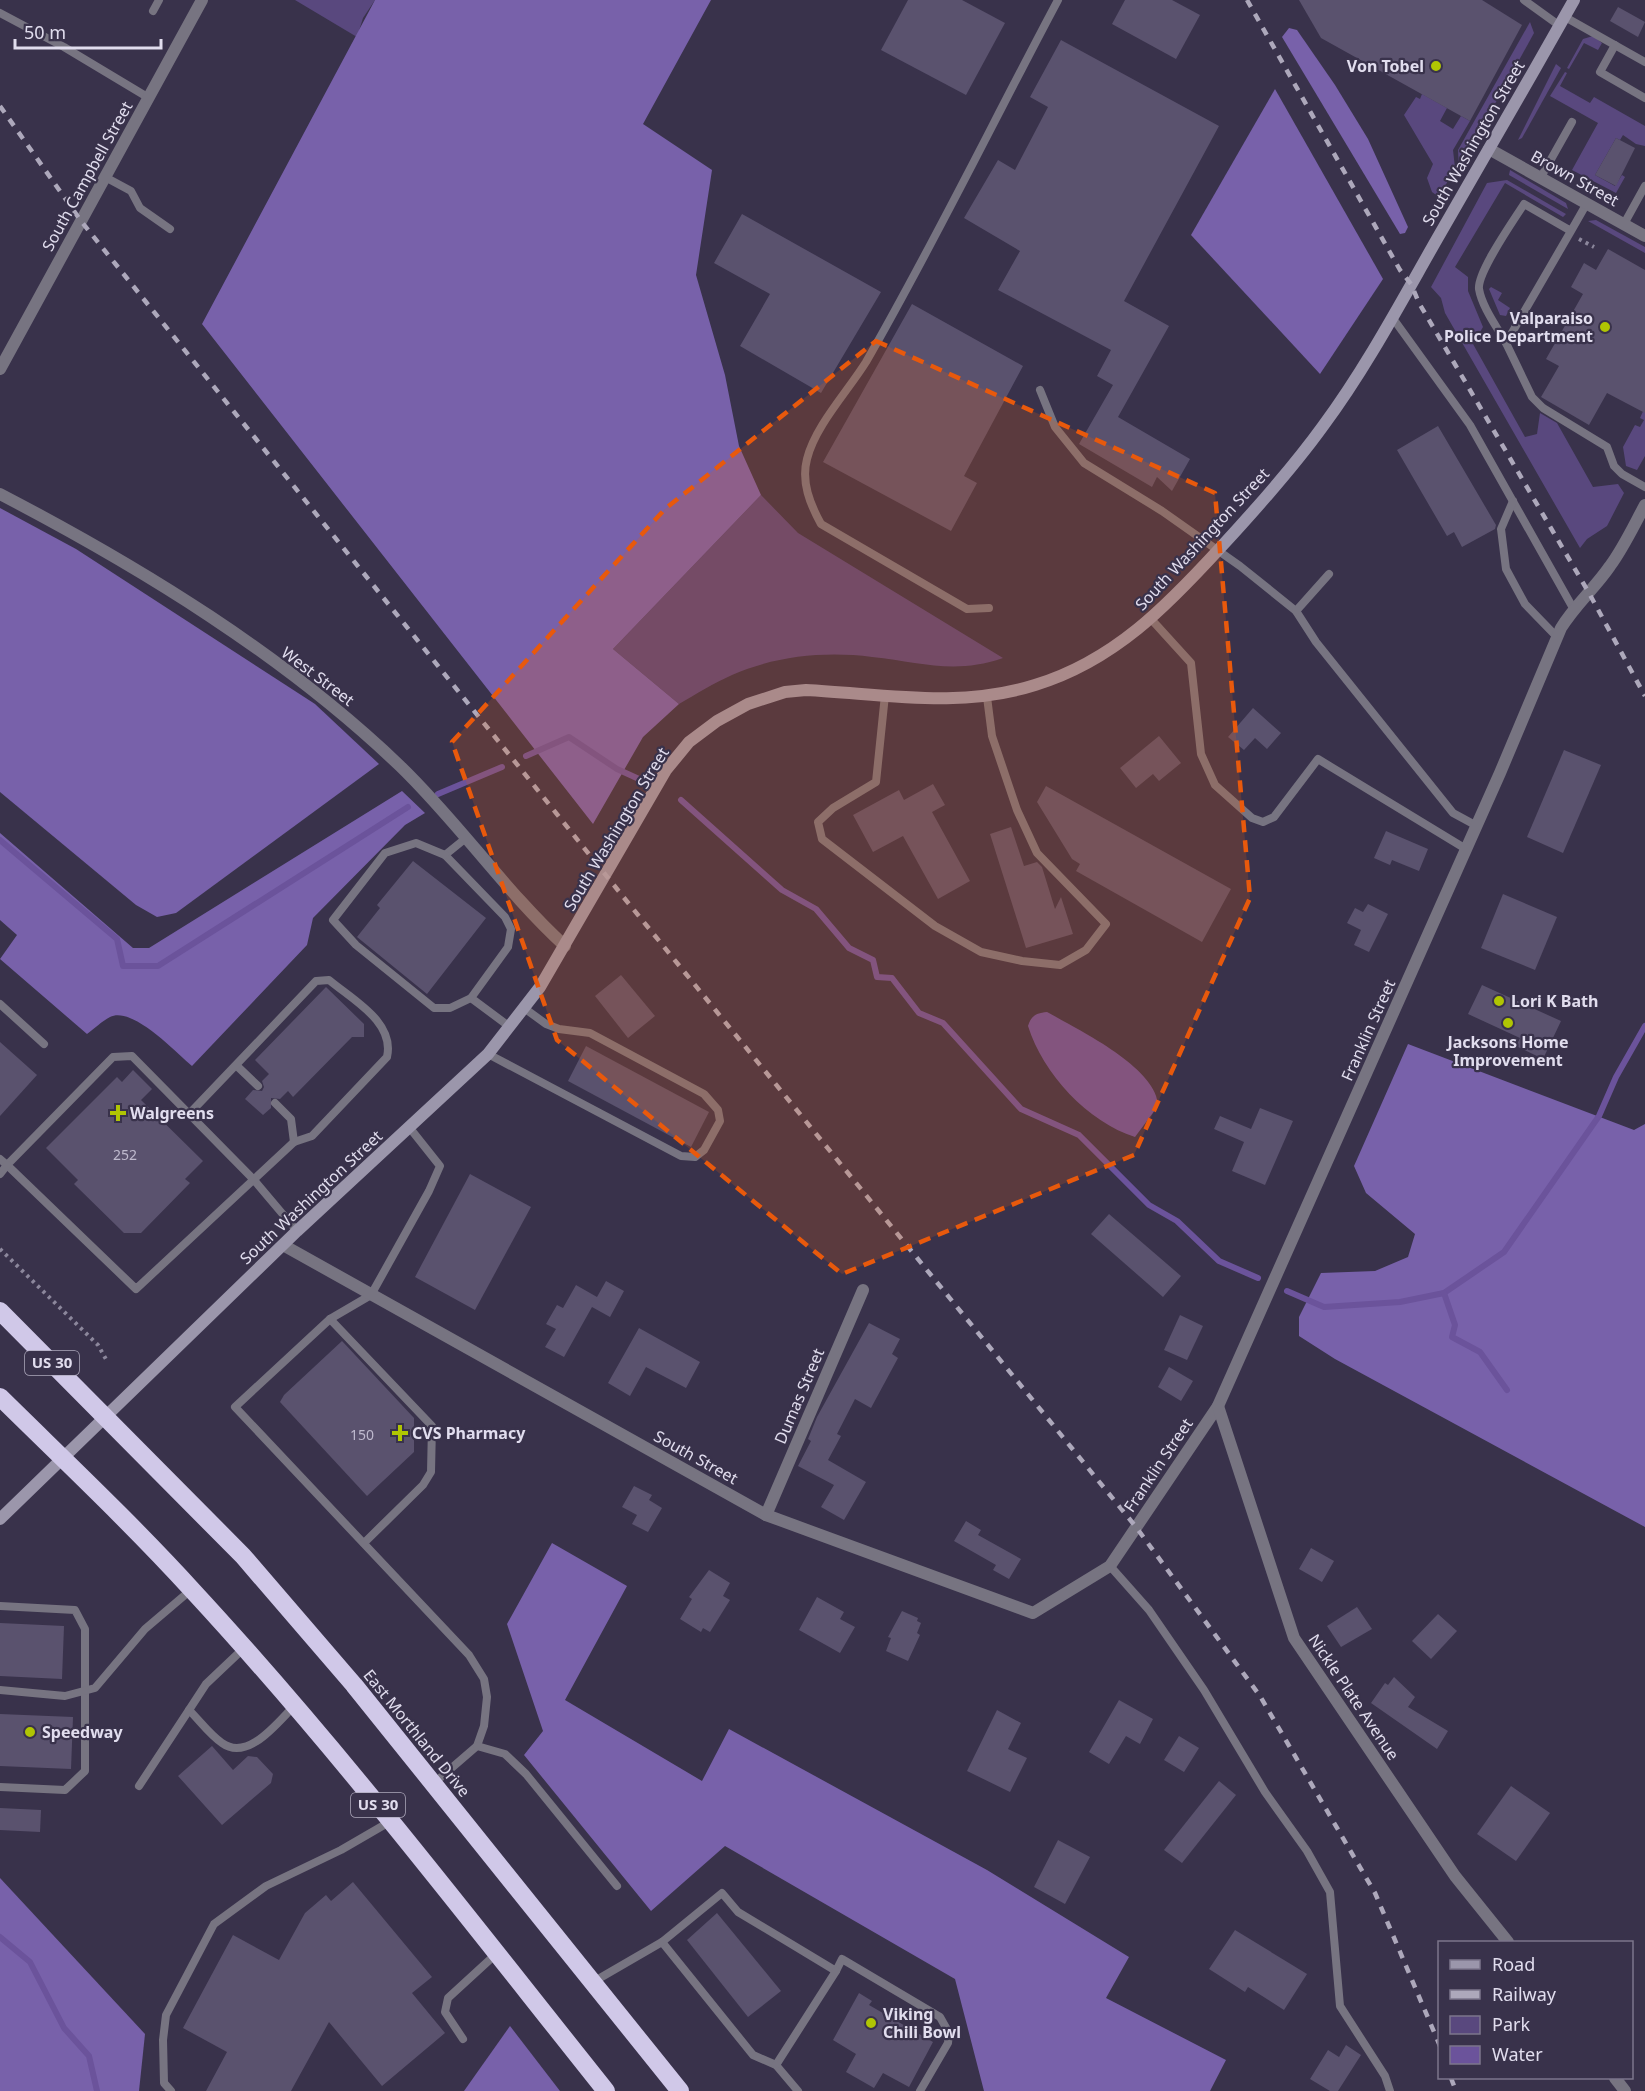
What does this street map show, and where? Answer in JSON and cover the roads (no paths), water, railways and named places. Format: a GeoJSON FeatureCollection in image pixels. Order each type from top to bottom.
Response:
{"type":"FeatureCollection","features":[{"type":"Feature","properties":{"kind":"highway","name":"US 30"},"geometry":{"type":"LineString","coordinates":[[0,1311],[104,1416]]}},
{"type":"Feature","properties":{"kind":"highway","name":"US 30"},"geometry":{"type":"LineString","coordinates":[[0,1397],[192,1589],[244,1648],[391,1821],[606,2091]]}},
{"type":"Feature","properties":{"kind":"highway","name":"East Morthland Drive"},"geometry":{"type":"LineString","coordinates":[[104,1416],[243,1556],[354,1685],[680,2091]]}},
{"type":"Feature","properties":{"kind":"main road","name":"South Washington Street"},"geometry":{"type":"LineString","coordinates":[[0,1519],[297,1231],[488,1054],[524,1008],[565,946],[666,770],[702,730],[748,704],[785,692],[806,690],[932,700],[987,697],[1036,685],[1090,663],[1121,644],[1151,619],[1218,550],[1279,482],[1324,425],[1392,317],[1574,0]]}},
{"type":"Feature","properties":{"kind":"street","name":"South Campbell Street"},"geometry":{"type":"LineString","coordinates":[[0,369],[202,0]]}},
{"type":"Feature","properties":{"kind":"street","name":"Brown Street"},"geometry":{"type":"LineString","coordinates":[[1489,149],[1645,236]]}},
{"type":"Feature","properties":{"kind":"street","name":"West Street"},"geometry":{"type":"LineString","coordinates":[[0,494],[64,527],[186,602],[316,691],[401,767],[531,914],[565,946]]}},
{"type":"Feature","properties":{"kind":"street","name":"Franklin Street"},"geometry":{"type":"LineString","coordinates":[[1110,1566],[1218,1406],[1477,826],[1557,637],[1573,608],[1589,593],[1611,564],[1645,505]]}},
{"type":"Feature","properties":{"kind":"street","name":"South Street"},"geometry":{"type":"LineString","coordinates":[[283,1245],[766,1515],[1033,1612],[1110,1566]]}},
{"type":"Feature","properties":{"kind":"street","name":"Dumas Street"},"geometry":{"type":"LineString","coordinates":[[766,1515],[863,1290]]}},
{"type":"Feature","properties":{"kind":"street","name":"Nickle Plate Avenue"},"geometry":{"type":"LineString","coordinates":[[1218,1406],[1294,1638],[1455,1876],[1507,1941]]}},
{"type":"Feature","properties":{"kind":"street"},"geometry":{"type":"LineString","coordinates":[[1616,2079],[1626,2091]]}},
{"type":"Feature","properties":{"kind":"lane"},"geometry":{"type":"LineString","coordinates":[[153,11],[159,0]]}},
{"type":"Feature","properties":{"kind":"lane"},"geometry":{"type":"LineString","coordinates":[[989,608],[967,609],[822,524],[811,505],[805,483],[807,459],[815,438],[865,363],[1058,0]]}},
{"type":"Feature","properties":{"kind":"lane"},"geometry":{"type":"LineString","coordinates":[[1524,0],[1645,62]]}},
{"type":"Feature","properties":{"kind":"lane"},"geometry":{"type":"LineString","coordinates":[[0,13],[64,47],[148,98]]}},
{"type":"Feature","properties":{"kind":"lane"},"geometry":{"type":"LineString","coordinates":[[1615,45],[1600,72],[1645,98]]}},
{"type":"Feature","properties":{"kind":"lane"},"geometry":{"type":"LineString","coordinates":[[1541,177],[1572,122]]}},
{"type":"Feature","properties":{"kind":"lane"},"geometry":{"type":"LineString","coordinates":[[105,177],[131,191],[140,207],[170,229]]}},
{"type":"Feature","properties":{"kind":"lane"},"geometry":{"type":"LineString","coordinates":[[1624,224],[1644,190]]}},
{"type":"Feature","properties":{"kind":"lane"},"geometry":{"type":"LineString","coordinates":[[1506,343],[1587,203]]}},
{"type":"Feature","properties":{"kind":"lane"},"geometry":{"type":"LineString","coordinates":[[1571,231],[1524,204],[1482,274],[1479,288],[1532,397],[1543,408],[1607,447],[1614,466],[1622,474],[1645,487]]}},
{"type":"Feature","properties":{"kind":"lane"},"geometry":{"type":"LineString","coordinates":[[1392,317],[1470,425],[1573,608]]}},
{"type":"Feature","properties":{"kind":"lane"},"geometry":{"type":"LineString","coordinates":[[1040,390],[1055,427],[1084,463],[1218,550],[1296,610],[1316,642],[1453,813],[1477,826]]}},
{"type":"Feature","properties":{"kind":"lane"},"geometry":{"type":"LineString","coordinates":[[1513,501],[1501,529],[1506,570],[1525,604],[1557,637]]}},
{"type":"Feature","properties":{"kind":"lane"},"geometry":{"type":"LineString","coordinates":[[1296,610],[1329,574]]}},
{"type":"Feature","properties":{"kind":"lane"},"geometry":{"type":"LineString","coordinates":[[1151,619],[1191,663],[1201,754],[1215,784],[1252,818],[1263,822],[1274,817],[1318,759],[1466,849]]}},
{"type":"Feature","properties":{"kind":"lane"},"geometry":{"type":"LineString","coordinates":[[885,695],[876,782],[833,808],[818,822],[822,839],[935,926],[981,952],[1022,961],[1060,965],[1086,950],[1106,924],[1037,853],[1017,810],[992,736],[987,697]]}},
{"type":"Feature","properties":{"kind":"lane"},"geometry":{"type":"LineString","coordinates":[[444,855],[466,838]]}},
{"type":"Feature","properties":{"kind":"lane"},"geometry":{"type":"LineString","coordinates":[[416,843],[444,855],[505,917],[511,929],[508,947],[471,998],[450,1008],[434,1008],[356,945],[333,920],[385,853],[416,843]]}},
{"type":"Feature","properties":{"kind":"lane"},"geometry":{"type":"LineString","coordinates":[[4,1162],[136,1290],[294,1142],[312,1136],[387,1057],[390,1044],[381,1023],[329,980],[316,981],[189,1114]]}},
{"type":"Feature","properties":{"kind":"lane"},"geometry":{"type":"LineString","coordinates":[[471,998],[510,1027]]}},
{"type":"Feature","properties":{"kind":"lane"},"geometry":{"type":"LineString","coordinates":[[0,1004],[44,1044]]}},
{"type":"Feature","properties":{"kind":"lane"},"geometry":{"type":"LineString","coordinates":[[488,1054],[681,1156],[695,1157],[704,1150],[720,1121],[718,1110],[704,1094],[590,1033],[559,1029],[546,1024],[524,1008]]}},
{"type":"Feature","properties":{"kind":"lane"},"geometry":{"type":"LineString","coordinates":[[0,1174],[4,1162],[113,1057],[132,1056],[254,1180],[297,1231]]}},
{"type":"Feature","properties":{"kind":"lane"},"geometry":{"type":"LineString","coordinates":[[237,1066],[258,1086]]}},
{"type":"Feature","properties":{"kind":"lane"},"geometry":{"type":"LineString","coordinates":[[275,1103],[291,1119],[294,1142]]}},
{"type":"Feature","properties":{"kind":"lane"},"geometry":{"type":"LineString","coordinates":[[409,1127],[440,1166],[429,1191],[371,1295],[330,1319],[235,1407],[469,1655],[484,1678],[487,1697],[484,1726],[477,1746],[433,1784]]}},
{"type":"Feature","properties":{"kind":"lane"},"geometry":{"type":"LineString","coordinates":[[330,1319],[432,1426],[431,1472],[423,1485],[363,1543]]}},
{"type":"Feature","properties":{"kind":"lane"},"geometry":{"type":"LineString","coordinates":[[1110,1566],[1149,1610],[1204,1690],[1265,1792],[1307,1851],[1330,1892],[1340,2006],[1385,2076],[1390,2091]]}},
{"type":"Feature","properties":{"kind":"lane"},"geometry":{"type":"LineString","coordinates":[[0,1690],[65,1696],[95,1688],[145,1629],[192,1589]]}},
{"type":"Feature","properties":{"kind":"lane"},"geometry":{"type":"LineString","coordinates":[[0,1606],[75,1610],[85,1629],[85,1771],[65,1790],[0,1787]]}},
{"type":"Feature","properties":{"kind":"lane"},"geometry":{"type":"LineString","coordinates":[[139,1786],[206,1684],[244,1648]]}},
{"type":"Feature","properties":{"kind":"lane"},"geometry":{"type":"LineString","coordinates":[[189,1710],[224,1745],[237,1748],[249,1746],[264,1736],[294,1706]]}},
{"type":"Feature","properties":{"kind":"lane"},"geometry":{"type":"LineString","coordinates":[[477,1746],[505,1754],[526,1774],[616,1886]]}},
{"type":"Feature","properties":{"kind":"lane"},"geometry":{"type":"LineString","coordinates":[[171,2091],[164,2083],[163,2040],[166,2015],[214,1924],[266,1886],[341,1850],[391,1821]]}},
{"type":"Feature","properties":{"kind":"lane"},"geometry":{"type":"LineString","coordinates":[[593,1983],[662,1942],[722,1893],[738,1912],[836,1971]]}},
{"type":"Feature","properties":{"kind":"lane"},"geometry":{"type":"LineString","coordinates":[[662,1942],[753,2055],[776,2065],[798,2091]]}},
{"type":"Feature","properties":{"kind":"lane"},"geometry":{"type":"LineString","coordinates":[[463,2039],[449,2023],[445,2012],[448,1998],[496,1954]]}},
{"type":"Feature","properties":{"kind":"lane"},"geometry":{"type":"LineString","coordinates":[[776,2065],[842,1959],[940,2017],[949,2033],[948,2043],[920,2091]]}},
{"type":"Feature","properties":{"kind":"water"},"geometry":{"type":"Polygon","coordinates":[[[1047,1012],[1114,1051],[1145,1078],[1154,1092],[1158,1106],[1135,1137],[1118,1130],[1084,1108],[1069,1094],[1044,1061],[1028,1026],[1034,1016],[1047,1012]]]}},
{"type":"Feature","properties":{"kind":"waterway"},"geometry":{"type":"LineString","coordinates":[[526,756],[569,737],[617,769],[639,779]]}},
{"type":"Feature","properties":{"kind":"waterway"},"geometry":{"type":"LineString","coordinates":[[438,794],[502,767]]}},
{"type":"Feature","properties":{"kind":"waterway"},"geometry":{"type":"LineString","coordinates":[[681,800],[782,890],[816,909],[849,948],[873,960],[877,977],[892,978],[919,1013],[943,1023],[1021,1109],[1079,1135],[1149,1205],[1177,1221],[1219,1261],[1258,1278]]}},
{"type":"Feature","properties":{"kind":"waterway"},"geometry":{"type":"LineString","coordinates":[[0,840],[117,939],[123,966],[158,966],[408,807]]}},
{"type":"Feature","properties":{"kind":"waterway"},"geometry":{"type":"LineString","coordinates":[[1287,1291],[1324,1307],[1400,1302],[1444,1293],[1504,1252],[1599,1116],[1616,1077],[1645,1026]]}},
{"type":"Feature","properties":{"kind":"waterway"},"geometry":{"type":"LineString","coordinates":[[1444,1293],[1455,1325],[1452,1337],[1480,1352],[1507,1390]]}},
{"type":"Feature","properties":{"kind":"waterway"},"geometry":{"type":"LineString","coordinates":[[0,1937],[30,1962],[64,2028],[89,2056],[97,2091]]}},
{"type":"Feature","properties":{"kind":"railway"},"geometry":{"type":"LineString","coordinates":[[1247,0],[1400,270],[1411,284],[1419,303],[1589,593],[1645,696]]}},
{"type":"Feature","properties":{"kind":"railway"},"geometry":{"type":"LineString","coordinates":[[0,106],[81,221],[625,899],[1136,1527],[1260,1696],[1375,1893],[1438,2041]]}},
{"type":"Feature","properties":{"kind":"railway"},"geometry":{"type":"LineString","coordinates":[[1451,2079],[1456,2091]]}},
{"type":"Feature","properties":{"kind":"place","name":"Von Tobel"},"geometry":{"type":"Point","coordinates":[1436,66]}},
{"type":"Feature","properties":{"kind":"place","name":"Valparaiso Police Department"},"geometry":{"type":"Point","coordinates":[1605,327]}},
{"type":"Feature","properties":{"kind":"place","name":"Lori K Bath"},"geometry":{"type":"Point","coordinates":[1499,1001]}},
{"type":"Feature","properties":{"kind":"place","name":"Jacksons Home Improvement"},"geometry":{"type":"Point","coordinates":[1508,1023]}},
{"type":"Feature","properties":{"kind":"place","name":"Walgreens"},"geometry":{"type":"Point","coordinates":[118,1113]}},
{"type":"Feature","properties":{"kind":"place","name":"CVS Pharmacy"},"geometry":{"type":"Point","coordinates":[400,1433]}},
{"type":"Feature","properties":{"kind":"place","name":"Speedway"},"geometry":{"type":"Point","coordinates":[30,1732]}},
{"type":"Feature","properties":{"kind":"place","name":"Viking Chili Bowl"},"geometry":{"type":"Point","coordinates":[871,2023]}}]}
